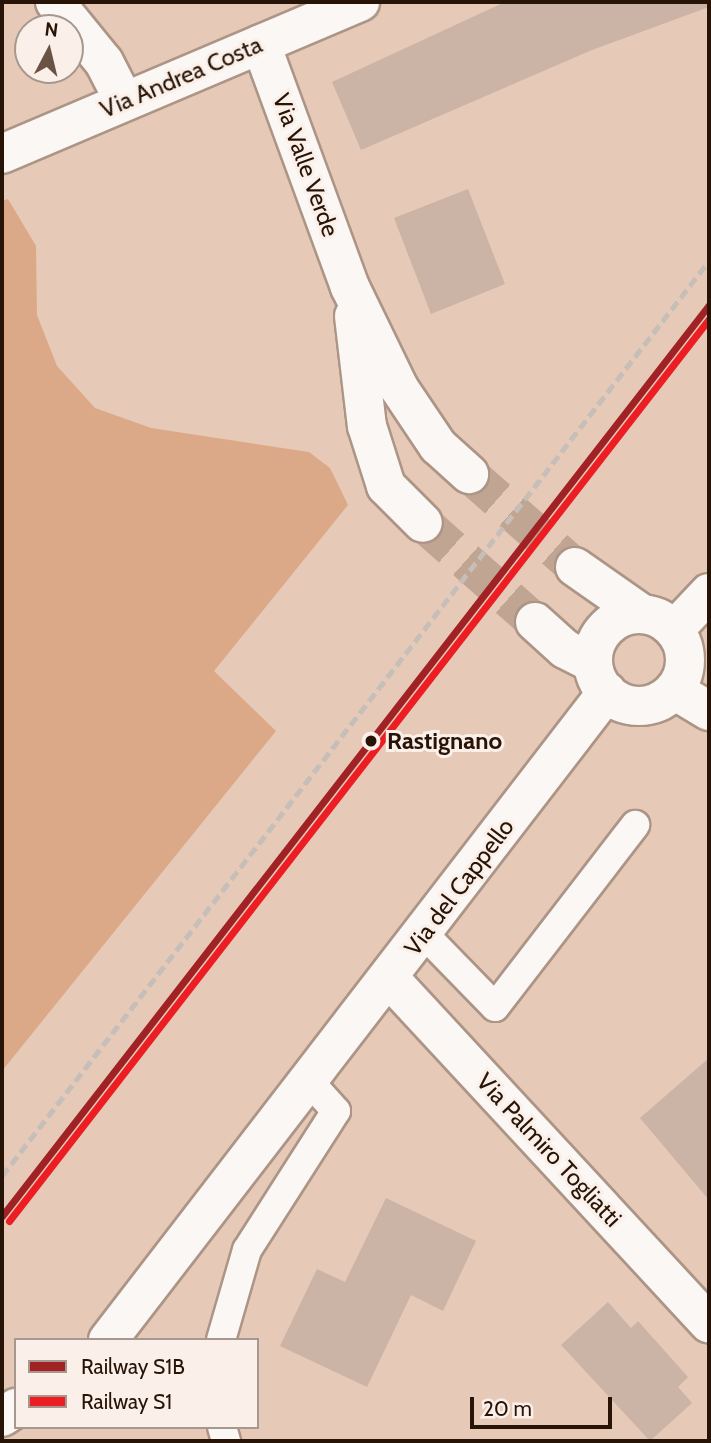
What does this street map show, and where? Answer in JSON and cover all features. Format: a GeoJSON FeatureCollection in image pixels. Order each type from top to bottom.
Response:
{"type":"FeatureCollection","features":[{"type":"Feature","properties":{"kind":"street"},"geometry":{"type":"LineString","coordinates":[[55,2],[104,62],[124,101]]}},
{"type":"Feature","properties":{"kind":"street","name":"Via Andrea Costa"},"geometry":{"type":"LineString","coordinates":[[2,154],[360,2]]}},
{"type":"Feature","properties":{"kind":"street","name":"Via Valle Verde"},"geometry":{"type":"LineString","coordinates":[[261,44],[350,286],[399,388],[438,446],[469,474]]}},
{"type":"Feature","properties":{"kind":"street","name":"Via Valle Verde"},"geometry":{"type":"LineString","coordinates":[[350,286],[371,438],[386,486],[423,523]]}},
{"type":"Feature","properties":{"kind":"street"},"geometry":{"type":"LineString","coordinates":[[535,622],[634,705],[674,690],[685,666],[658,622],[575,567]]}},
{"type":"Feature","properties":{"kind":"street"},"geometry":{"type":"LineString","coordinates":[[600,678],[601,633],[626,616],[658,622],[709,593]]}},
{"type":"Feature","properties":{"kind":"street","name":"Via del Cappello"},"geometry":{"type":"LineString","coordinates":[[110,1338],[424,933],[600,678]]}},
{"type":"Feature","properties":{"kind":"street"},"geometry":{"type":"LineString","coordinates":[[674,690],[709,710]]}},
{"type":"Feature","properties":{"kind":"street","name":"Via Palmiro Togliatti"},"geometry":{"type":"LineString","coordinates":[[389,978],[709,1323]]}},
{"type":"Feature","properties":{"kind":"lane"},"geometry":{"type":"LineString","coordinates":[[424,933],[495,1007],[635,825]]}},
{"type":"Feature","properties":{"kind":"lane"},"geometry":{"type":"LineString","coordinates":[[222,1338],[247,1250],[336,1111],[309,1081]]}},
{"type":"Feature","properties":{"kind":"shaded area"},"geometry":{"type":"Polygon","coordinates":[[[8,199],[36,246],[37,315],[57,366],[95,408],[151,428],[309,452],[330,468],[348,505],[214,671],[276,731],[2,1071],[2,201],[8,199]]]}},
{"type":"Feature","properties":{"kind":"building"},"geometry":{"type":"Polygon","coordinates":[[[505,2],[709,2],[709,7],[592,50],[361,150],[332,82],[505,2]]]}},
{"type":"Feature","properties":{"kind":"building"},"geometry":{"type":"Polygon","coordinates":[[[468,189],[505,284],[431,314],[394,218],[468,189]]]}},
{"type":"Feature","properties":{"kind":"building"},"geometry":{"type":"Polygon","coordinates":[[[709,1058],[709,1200],[640,1118],[709,1058]]]}},
{"type":"Feature","properties":{"kind":"building"},"geometry":{"type":"Polygon","coordinates":[[[386,1198],[476,1241],[443,1311],[411,1295],[367,1387],[280,1346],[317,1269],[345,1282],[386,1198]]]}},
{"type":"Feature","properties":{"kind":"building"},"geometry":{"type":"Polygon","coordinates":[[[608,1302],[631,1328],[638,1321],[688,1377],[678,1387],[692,1403],[650,1441],[561,1345],[608,1302]]]}},
{"type":"Feature","properties":{"kind":"tunnel"},"geometry":{"type":"LineString","coordinates":[[469,474],[575,567]]}},
{"type":"Feature","properties":{"kind":"tunnel"},"geometry":{"type":"LineString","coordinates":[[423,523],[535,622]]}},
{"type":"Feature","properties":{"kind":"railway"},"geometry":{"type":"LineString","coordinates":[[2,1176],[709,261]]}},
{"type":"Feature","properties":{"kind":"rail line","name":"S1B"},"geometry":{"type":"LineString","coordinates":[[2,1216],[709,305]]}},
{"type":"Feature","properties":{"kind":"rail line","name":"S1"},"geometry":{"type":"LineString","coordinates":[[9,1221],[709,319]]}},
{"type":"Feature","properties":{"kind":"place","name":"Rastignano"},"geometry":{"type":"Point","coordinates":[371,741]}}]}
